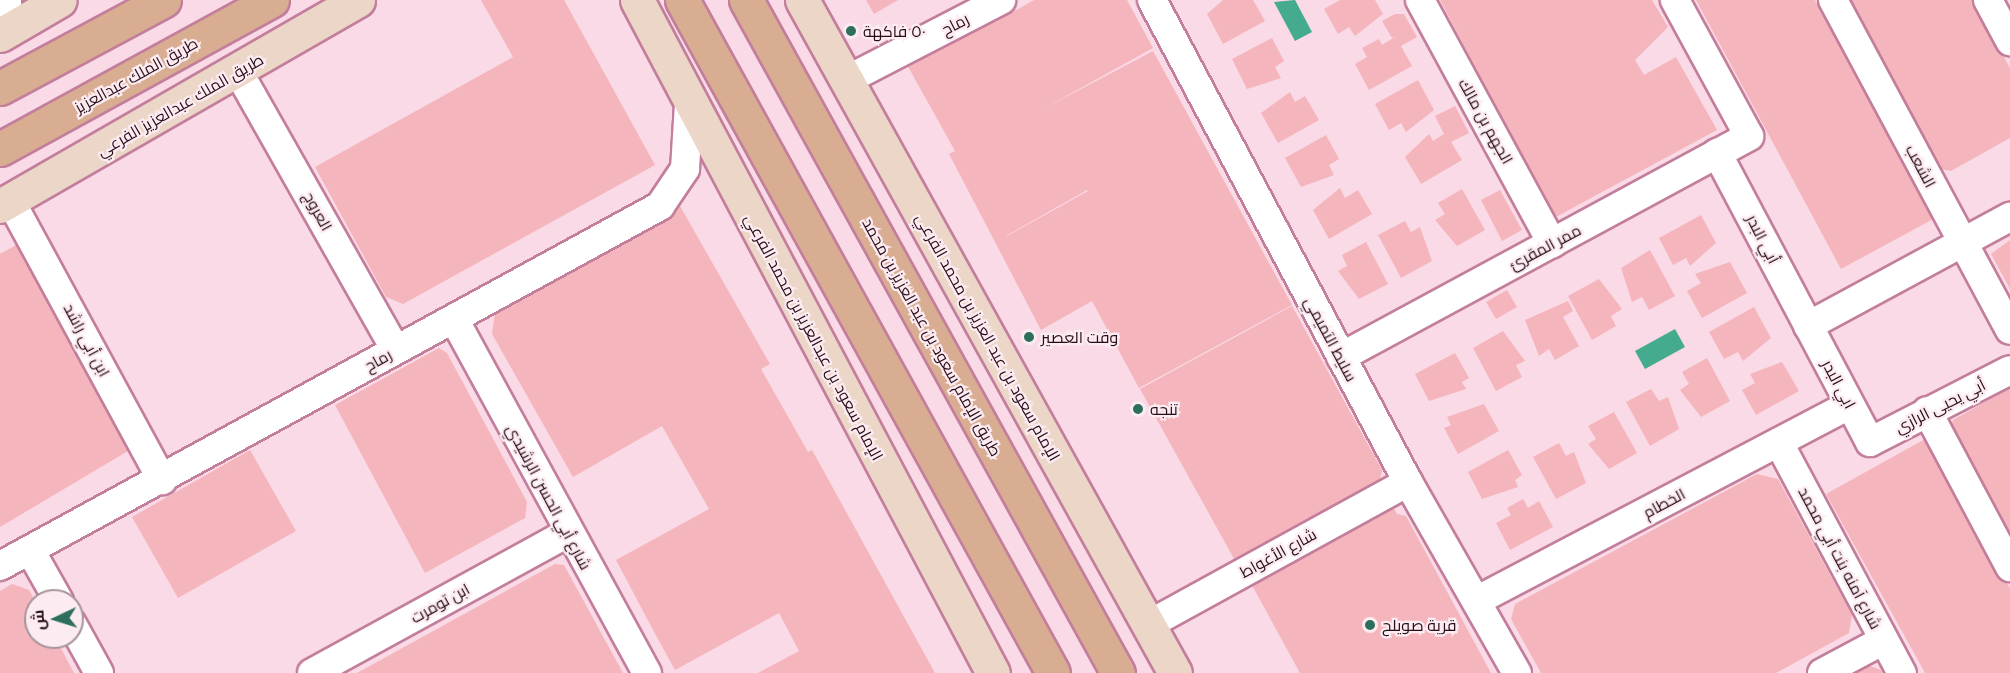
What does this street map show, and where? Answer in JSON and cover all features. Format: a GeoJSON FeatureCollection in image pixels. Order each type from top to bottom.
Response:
{"type":"FeatureCollection","features":[{"type":"Feature","properties":{"kind":"main road"},"geometry":{"type":"LineString","coordinates":[[0,88],[164,0]]}},
{"type":"Feature","properties":{"kind":"main road","name":"طريق الملك عبدالعزيز"},"geometry":{"type":"LineString","coordinates":[[0,149],[272,0]]}},
{"type":"Feature","properties":{"kind":"main road"},"geometry":{"type":"LineString","coordinates":[[682,0],[1053,673]]}},
{"type":"Feature","properties":{"kind":"main road","name":"طريق الإمام سعود بن عبد العزيز بن محمد"},"geometry":{"type":"LineString","coordinates":[[746,0],[1118,673]]}},
{"type":"Feature","properties":{"kind":"street","name":"طريق الملك عبدالعزيز الفرعي"},"geometry":{"type":"LineString","coordinates":[[5,203],[239,73],[358,0]]}},
{"type":"Feature","properties":{"kind":"street","name":"الإمام سعود بن عبدالعزيز بن محمد الفرعي"},"geometry":{"type":"LineString","coordinates":[[637,0],[689,104],[993,673]]}},
{"type":"Feature","properties":{"kind":"street","name":"الإمام سعود بن عبد العزيز بن محمد الفرعي"},"geometry":{"type":"LineString","coordinates":[[802,0],[1175,673]]}},
{"type":"Feature","properties":{"kind":"street","name":"رماح"},"geometry":{"type":"LineString","coordinates":[[845,81],[1001,0]]}},
{"type":"Feature","properties":{"kind":"street","name":"سليط التميمي"},"geometry":{"type":"LineString","coordinates":[[1152,0],[1408,482],[1478,600],[1517,673]]}},
{"type":"Feature","properties":{"kind":"street","name":"الجهم بن مالك"},"geometry":{"type":"LineString","coordinates":[[1420,0],[1552,243]]}},
{"type":"Feature","properties":{"kind":"street","name":"ممر المقرئ"},"geometry":{"type":"LineString","coordinates":[[1341,357],[1749,136],[1675,0]]}},
{"type":"Feature","properties":{"kind":"street","name":"الشعب"},"geometry":{"type":"LineString","coordinates":[[1833,0],[2010,330]]}},
{"type":"Feature","properties":{"kind":"street"},"geometry":{"type":"LineString","coordinates":[[1988,0],[2010,41]]}},
{"type":"Feature","properties":{"kind":"street"},"geometry":{"type":"LineString","coordinates":[[4,22],[48,2]]}},
{"type":"Feature","properties":{"kind":"street","name":"العروج"},"geometry":{"type":"LineString","coordinates":[[239,73],[396,350]]}},
{"type":"Feature","properties":{"kind":"street","name":"رماح"},"geometry":{"type":"LineString","coordinates":[[0,566],[162,480],[660,206],[685,169],[689,104]]}},
{"type":"Feature","properties":{"kind":"street","name":"أبي البدر"},"geometry":{"type":"LineString","coordinates":[[1718,153],[1808,326]]}},
{"type":"Feature","properties":{"kind":"street","name":"ابن أبي راشد"},"geometry":{"type":"LineString","coordinates":[[5,203],[162,480]]}},
{"type":"Feature","properties":{"kind":"street"},"geometry":{"type":"LineString","coordinates":[[1808,326],[2010,217]]}},
{"type":"Feature","properties":{"kind":"street","name":"شارع أبي الحسن الرشيدي"},"geometry":{"type":"LineString","coordinates":[[454,319],[568,533],[647,673]]}},
{"type":"Feature","properties":{"kind":"street","name":"ابي البدر"},"geometry":{"type":"LineString","coordinates":[[1808,326],[1870,442]]}},
{"type":"Feature","properties":{"kind":"street","name":"أبي يحيى الرازي"},"geometry":{"type":"LineString","coordinates":[[1870,442],[2010,370]]}},
{"type":"Feature","properties":{"kind":"street","name":"الخطام"},"geometry":{"type":"LineString","coordinates":[[1478,600],[1849,405]]}},
{"type":"Feature","properties":{"kind":"street"},"geometry":{"type":"LineString","coordinates":[[1927,411],[2010,567]]}},
{"type":"Feature","properties":{"kind":"street","name":"شارع آمنه بنت أبي محمد"},"geometry":{"type":"LineString","coordinates":[[1779,443],[1902,673]]}},
{"type":"Feature","properties":{"kind":"street","name":"شارع الأغواط"},"geometry":{"type":"LineString","coordinates":[[1148,625],[1408,482]]}},
{"type":"Feature","properties":{"kind":"street","name":"ابن تومرت"},"geometry":{"type":"LineString","coordinates":[[312,673],[568,533]]}},
{"type":"Feature","properties":{"kind":"street"},"geometry":{"type":"LineString","coordinates":[[30,550],[52,589]]}},
{"type":"Feature","properties":{"kind":"street"},"geometry":{"type":"LineString","coordinates":[[1822,673],[1884,640]]}},
{"type":"Feature","properties":{"kind":"street"},"geometry":{"type":"LineString","coordinates":[[84,646],[99,673]]}},
{"type":"Feature","properties":{"kind":"shaded area"},"geometry":{"type":"Polygon","coordinates":[[[1295,0],[1312,32],[1295,41],[1274,2],[1295,0]]]}},
{"type":"Feature","properties":{"kind":"shaded area"},"geometry":{"type":"Polygon","coordinates":[[[1675,329],[1685,347],[1645,369],[1635,351],[1675,329]]]}},
{"type":"Feature","properties":{"kind":"building"},"geometry":{"type":"Polygon","coordinates":[[[481,0],[564,0],[655,165],[403,304],[386,297],[315,167],[513,57],[481,0]]]}},
{"type":"Feature","properties":{"kind":"building"},"geometry":{"type":"Polygon","coordinates":[[[866,0],[898,0],[874,14],[866,0]]]}},
{"type":"Feature","properties":{"kind":"building"},"geometry":{"type":"Polygon","coordinates":[[[1034,0],[1127,0],[1153,48],[1043,109],[1153,51],[1292,305],[1139,388],[1092,301],[1041,330],[949,154],[955,151],[906,63],[991,16],[995,22],[1034,0]],[[1087,190],[1006,236],[1007,236],[1087,190]]]}},
{"type":"Feature","properties":{"kind":"building"},"geometry":{"type":"Polygon","coordinates":[[[1223,0],[1253,0],[1265,21],[1223,44],[1207,14],[1223,0]]]}},
{"type":"Feature","properties":{"kind":"building"},"geometry":{"type":"Polygon","coordinates":[[[1340,0],[1375,0],[1383,14],[1355,36],[1349,27],[1338,34],[1324,9],[1340,0]]]}},
{"type":"Feature","properties":{"kind":"building"},"geometry":{"type":"Polygon","coordinates":[[[1440,0],[1652,0],[1668,27],[1635,60],[1644,75],[1676,57],[1717,130],[1554,218],[1440,0]]]}},
{"type":"Feature","properties":{"kind":"building"},"geometry":{"type":"Polygon","coordinates":[[[1696,0],[1815,0],[1935,218],[1841,269],[1696,0]]]}},
{"type":"Feature","properties":{"kind":"building"},"geometry":{"type":"Polygon","coordinates":[[[1848,0],[1972,0],[2010,68],[2010,138],[1951,171],[1941,169],[1848,0]]]}},
{"type":"Feature","properties":{"kind":"building"},"geometry":{"type":"Polygon","coordinates":[[[1395,14],[1404,14],[1417,37],[1401,46],[1412,66],[1369,90],[1355,64],[1367,57],[1362,48],[1379,39],[1382,45],[1398,35],[1392,38],[1382,21],[1395,14]]]}},
{"type":"Feature","properties":{"kind":"building"},"geometry":{"type":"Polygon","coordinates":[[[1272,38],[1284,61],[1275,67],[1281,78],[1247,89],[1232,59],[1272,38]]]}},
{"type":"Feature","properties":{"kind":"building"},"geometry":{"type":"Polygon","coordinates":[[[1418,80],[1434,110],[1406,132],[1401,123],[1389,130],[1375,104],[1418,80]]]}},
{"type":"Feature","properties":{"kind":"building"},"geometry":{"type":"Polygon","coordinates":[[[1290,92],[1295,102],[1305,96],[1319,120],[1278,143],[1261,113],[1290,92]]]}},
{"type":"Feature","properties":{"kind":"building"},"geometry":{"type":"Polygon","coordinates":[[[1455,106],[1469,133],[1451,142],[1462,160],[1421,184],[1405,157],[1429,134],[1433,141],[1444,134],[1435,116],[1455,106]]]}},
{"type":"Feature","properties":{"kind":"building"},"geometry":{"type":"Polygon","coordinates":[[[1326,135],[1339,159],[1329,165],[1334,175],[1301,187],[1285,158],[1326,135]]]}},
{"type":"Feature","properties":{"kind":"building"},"geometry":{"type":"Polygon","coordinates":[[[1340,188],[1345,198],[1358,190],[1372,214],[1329,239],[1313,210],[1340,188]]]}},
{"type":"Feature","properties":{"kind":"building"},"geometry":{"type":"Polygon","coordinates":[[[1462,189],[1485,230],[1457,246],[1435,220],[1445,214],[1438,203],[1462,189]]]}},
{"type":"Feature","properties":{"kind":"building"},"geometry":{"type":"Polygon","coordinates":[[[1500,190],[1522,230],[1502,241],[1481,200],[1500,190]]]}},
{"type":"Feature","properties":{"kind":"building"},"geometry":{"type":"Polygon","coordinates":[[[680,206],[770,364],[761,369],[808,452],[812,450],[935,673],[758,673],[799,651],[779,613],[675,670],[653,630],[616,560],[709,509],[662,426],[573,477],[492,334],[495,313],[680,206]]]}},
{"type":"Feature","properties":{"kind":"building"},"geometry":{"type":"Polygon","coordinates":[[[1701,215],[1716,243],[1690,266],[1686,258],[1673,265],[1659,238],[1701,215]]]}},
{"type":"Feature","properties":{"kind":"building"},"geometry":{"type":"Polygon","coordinates":[[[1405,221],[1411,232],[1420,227],[1432,261],[1401,278],[1378,235],[1405,221]]]}},
{"type":"Feature","properties":{"kind":"building"},"geometry":{"type":"Polygon","coordinates":[[[2010,240],[2010,289],[1991,254],[2010,240]]]}},
{"type":"Feature","properties":{"kind":"building"},"geometry":{"type":"Polygon","coordinates":[[[1366,242],[1388,284],[1359,299],[1338,271],[1347,266],[1342,255],[1366,242]]]}},
{"type":"Feature","properties":{"kind":"building"},"geometry":{"type":"Polygon","coordinates":[[[18,244],[128,451],[0,527],[0,254],[18,244]]]}},
{"type":"Feature","properties":{"kind":"building"},"geometry":{"type":"Polygon","coordinates":[[[1650,250],[1675,296],[1649,310],[1642,297],[1632,302],[1621,268],[1650,250]]]}},
{"type":"Feature","properties":{"kind":"building"},"geometry":{"type":"Polygon","coordinates":[[[1730,262],[1747,293],[1702,318],[1687,291],[1701,283],[1695,274],[1730,262]]]}},
{"type":"Feature","properties":{"kind":"building"},"geometry":{"type":"Polygon","coordinates":[[[1599,279],[1622,309],[1611,316],[1616,326],[1592,340],[1568,296],[1599,279]]]}},
{"type":"Feature","properties":{"kind":"building"},"geometry":{"type":"Polygon","coordinates":[[[1507,290],[1517,307],[1496,319],[1486,302],[1507,290]]]}},
{"type":"Feature","properties":{"kind":"building"},"geometry":{"type":"Polygon","coordinates":[[[1568,301],[1573,311],[1563,317],[1579,346],[1555,360],[1549,349],[1539,356],[1525,320],[1568,301]]]}},
{"type":"Feature","properties":{"kind":"building"},"geometry":{"type":"Polygon","coordinates":[[[1292,306],[1382,470],[1378,489],[1238,566],[1140,389],[1292,306]]]}},
{"type":"Feature","properties":{"kind":"building"},"geometry":{"type":"Polygon","coordinates":[[[1754,307],[1771,338],[1743,361],[1738,352],[1724,359],[1709,332],[1754,307]]]}},
{"type":"Feature","properties":{"kind":"building"},"geometry":{"type":"Polygon","coordinates":[[[1503,331],[1525,361],[1516,365],[1522,377],[1496,391],[1473,348],[1503,331]]]}},
{"type":"Feature","properties":{"kind":"building"},"geometry":{"type":"Polygon","coordinates":[[[439,348],[447,353],[527,502],[525,518],[425,573],[335,405],[439,348]]]}},
{"type":"Feature","properties":{"kind":"building"},"geometry":{"type":"Polygon","coordinates":[[[1455,353],[1469,378],[1462,382],[1466,389],[1429,401],[1415,374],[1455,353]]]}},
{"type":"Feature","properties":{"kind":"building"},"geometry":{"type":"Polygon","coordinates":[[[1707,358],[1730,401],[1701,417],[1680,390],[1689,384],[1682,372],[1707,358]]]}},
{"type":"Feature","properties":{"kind":"building"},"geometry":{"type":"Polygon","coordinates":[[[1782,362],[1799,391],[1756,415],[1742,390],[1755,383],[1750,374],[1782,362]]]}},
{"type":"Feature","properties":{"kind":"building"},"geometry":{"type":"Polygon","coordinates":[[[2010,388],[2010,540],[1950,430],[1953,420],[2010,388]]]}},
{"type":"Feature","properties":{"kind":"building"},"geometry":{"type":"Polygon","coordinates":[[[1651,389],[1659,401],[1668,397],[1679,429],[1650,446],[1626,402],[1651,389]]]}},
{"type":"Feature","properties":{"kind":"building"},"geometry":{"type":"Polygon","coordinates":[[[1484,404],[1499,431],[1458,454],[1444,428],[1451,425],[1447,417],[1484,404]]]}},
{"type":"Feature","properties":{"kind":"building"},"geometry":{"type":"Polygon","coordinates":[[[1614,412],[1637,453],[1609,469],[1588,444],[1596,439],[1588,426],[1614,412]]]}},
{"type":"Feature","properties":{"kind":"building"},"geometry":{"type":"Polygon","coordinates":[[[1927,438],[2010,588],[2010,673],[1925,673],[1826,494],[1927,438]]]}},
{"type":"Feature","properties":{"kind":"building"},"geometry":{"type":"Polygon","coordinates":[[[1559,443],[1566,456],[1574,452],[1586,483],[1556,499],[1533,457],[1559,443]]]}},
{"type":"Feature","properties":{"kind":"building"},"geometry":{"type":"Polygon","coordinates":[[[250,450],[296,531],[178,598],[132,517],[250,450]]]}},
{"type":"Feature","properties":{"kind":"building"},"geometry":{"type":"Polygon","coordinates":[[[1508,450],[1522,475],[1515,480],[1518,487],[1482,499],[1468,472],[1508,450]]]}},
{"type":"Feature","properties":{"kind":"building"},"geometry":{"type":"Polygon","coordinates":[[[1757,474],[1778,479],[1852,615],[1849,633],[1776,673],[1541,673],[1511,619],[1515,604],[1757,474]]]}},
{"type":"Feature","properties":{"kind":"building"},"geometry":{"type":"Polygon","coordinates":[[[1523,499],[1528,508],[1539,501],[1553,527],[1510,550],[1496,523],[1511,515],[1507,508],[1523,499]]]}},
{"type":"Feature","properties":{"kind":"building","name":"قرية صويلح"},"geometry":{"type":"Polygon","coordinates":[[[1389,500],[1397,514],[1406,516],[1491,673],[1300,673],[1248,578],[1389,500]]]}},
{"type":"Feature","properties":{"kind":"building"},"geometry":{"type":"Polygon","coordinates":[[[555,564],[564,565],[623,673],[357,673],[555,564]]]}},
{"type":"Feature","properties":{"kind":"building"},"geometry":{"type":"Polygon","coordinates":[[[12,584],[26,589],[24,589],[24,649],[61,649],[74,673],[0,673],[0,591],[12,584]]]}},
{"type":"Feature","properties":{"kind":"building"},"geometry":{"type":"Polygon","coordinates":[[[1864,664],[1881,670],[1882,673],[1848,673],[1864,664]]]}},
{"type":"Feature","properties":{"kind":"place","name":"٥٠ فاكهة"},"geometry":{"type":"Point","coordinates":[851,31]}},
{"type":"Feature","properties":{"kind":"place","name":"وقت العصير"},"geometry":{"type":"Point","coordinates":[1029,337]}},
{"type":"Feature","properties":{"kind":"place","name":"تنجه"},"geometry":{"type":"Point","coordinates":[1138,409]}},
{"type":"Feature","properties":{"kind":"place","name":"قرية صويلح"},"geometry":{"type":"Point","coordinates":[1370,625]}}]}
